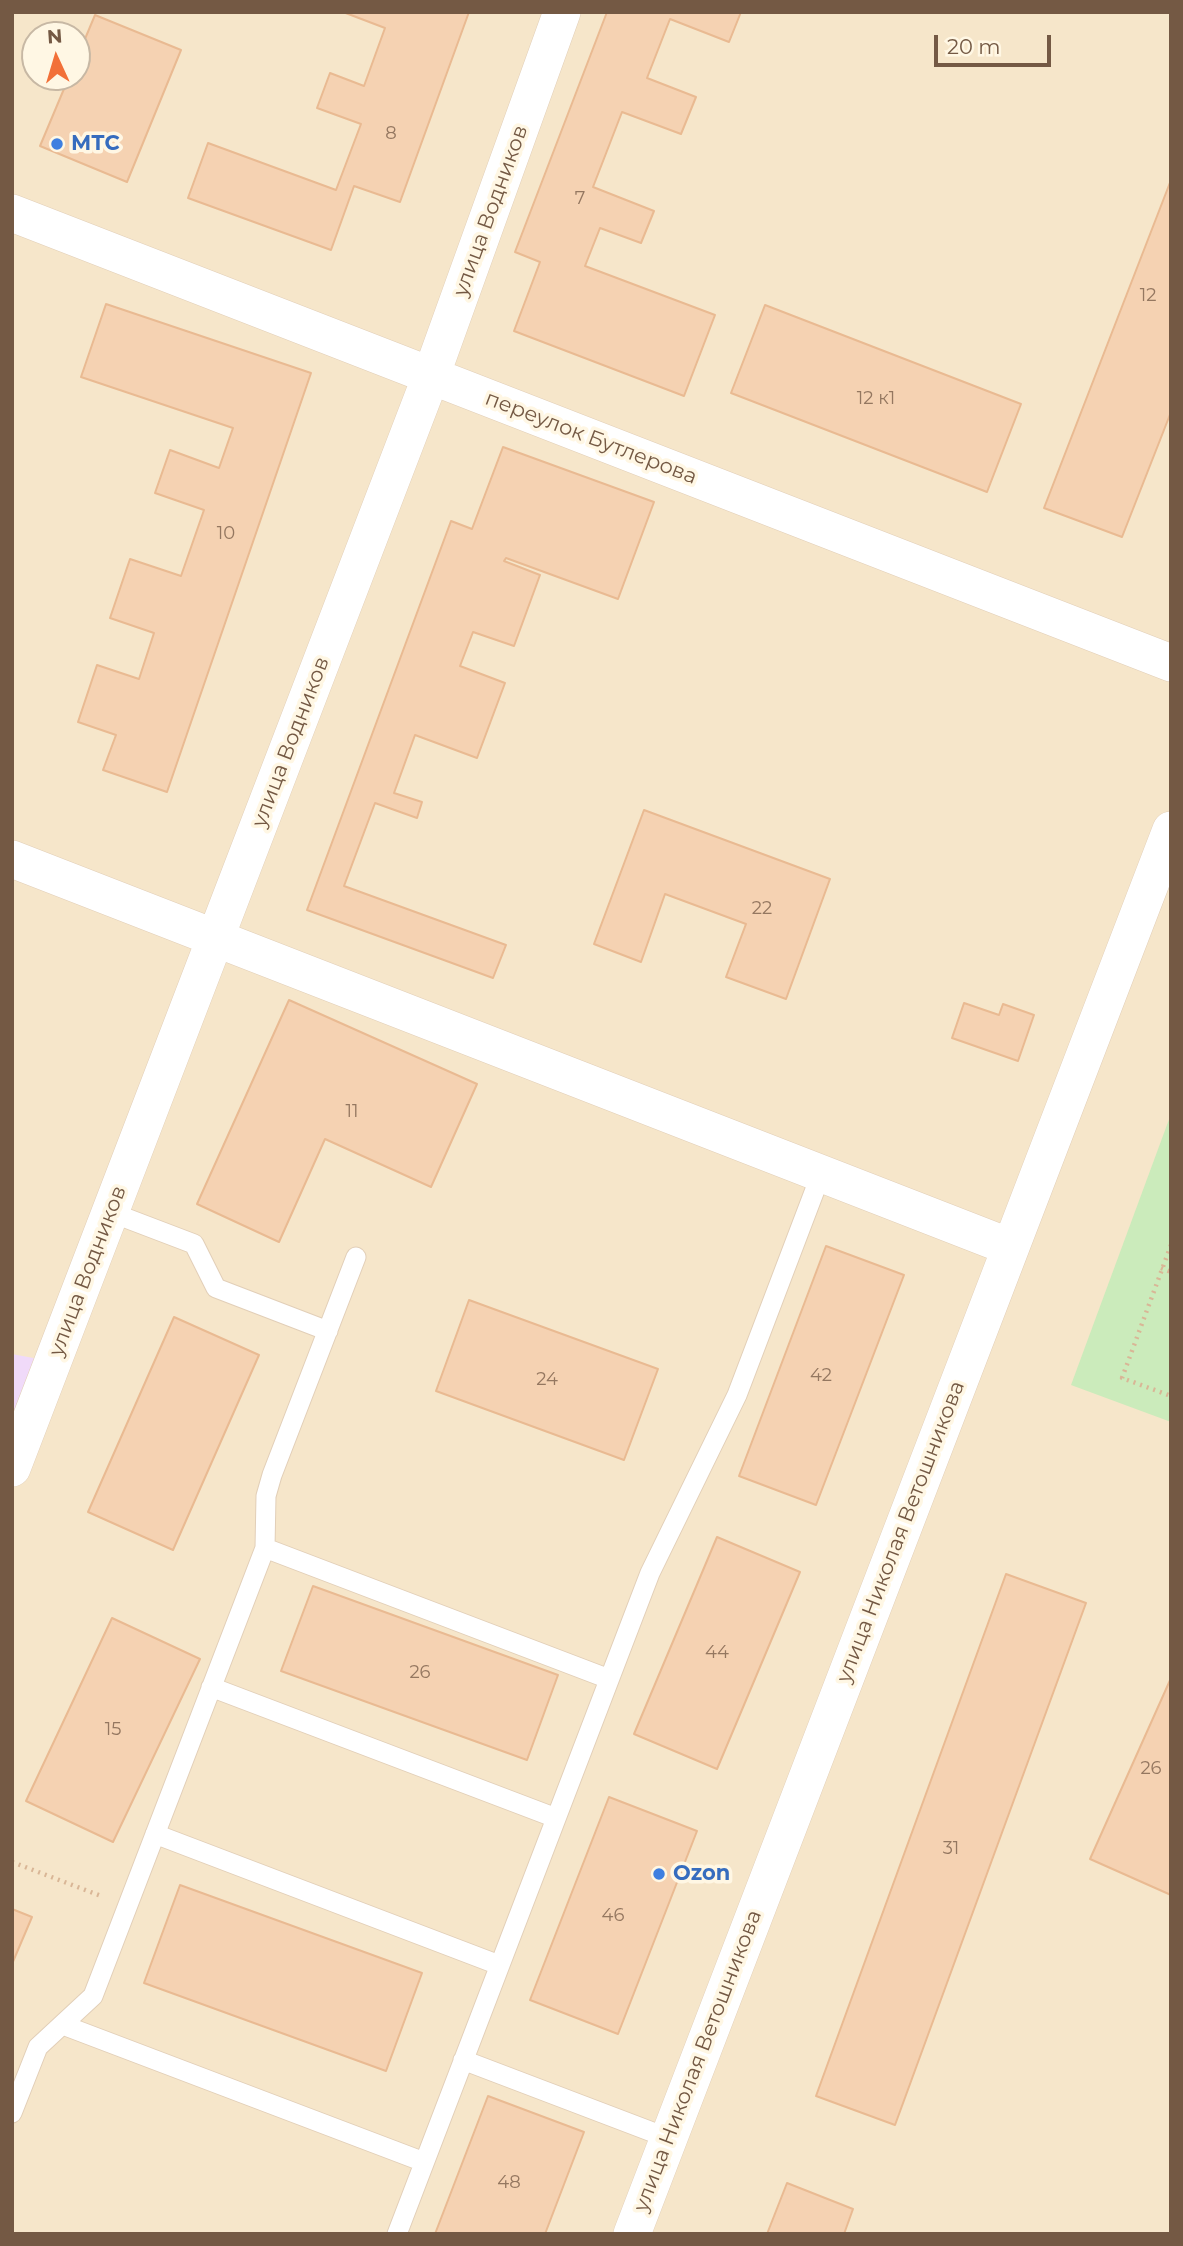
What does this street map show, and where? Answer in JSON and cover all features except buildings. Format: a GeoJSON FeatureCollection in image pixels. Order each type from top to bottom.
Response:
{"type":"FeatureCollection","features":[{"type":"Feature","properties":{"kind":"street","name":"улица Водников"},"geometry":{"type":"LineString","coordinates":[[12,1468],[432,376],[562,12]]}},
{"type":"Feature","properties":{"kind":"street","name":"переулок Бутлерова"},"geometry":{"type":"LineString","coordinates":[[12,213],[1171,663]]}},
{"type":"Feature","properties":{"kind":"street","name":"улица Николая Ветошникова"},"geometry":{"type":"LineString","coordinates":[[632,2234],[1171,830]]}},
{"type":"Feature","properties":{"kind":"street"},"geometry":{"type":"LineString","coordinates":[[12,859],[1010,1247]]}},
{"type":"Feature","properties":{"kind":"lane"},"geometry":{"type":"LineString","coordinates":[[397,2234],[650,1573],[737,1395],[821,1174]]}},
{"type":"Feature","properties":{"kind":"lane"},"geometry":{"type":"LineString","coordinates":[[110,1212],[194,1244],[216,1288],[328,1331]]}},
{"type":"Feature","properties":{"kind":"lane"},"geometry":{"type":"LineString","coordinates":[[12,2113],[37,2047],[93,1996],[265,1548],[266,1496],[356,1257]]}},
{"type":"Feature","properties":{"kind":"lane"},"geometry":{"type":"LineString","coordinates":[[265,1548],[609,1679]]}},
{"type":"Feature","properties":{"kind":"lane"},"geometry":{"type":"LineString","coordinates":[[211,1687],[556,1818]]}},
{"type":"Feature","properties":{"kind":"lane"},"geometry":{"type":"LineString","coordinates":[[155,1834],[499,1965]]}},
{"type":"Feature","properties":{"kind":"lane"},"geometry":{"type":"LineString","coordinates":[[63,2025],[424,2162]]}},
{"type":"Feature","properties":{"kind":"lane"},"geometry":{"type":"LineString","coordinates":[[463,2060],[668,2138]]}},
{"type":"Feature","properties":{"kind":"path"},"geometry":{"type":"LineString","coordinates":[[1171,1245],[1122,1378],[1171,1396]]}},
{"type":"Feature","properties":{"kind":"path"},"geometry":{"type":"LineString","coordinates":[[1161,1269],[1171,1272]]}},
{"type":"Feature","properties":{"kind":"path"},"geometry":{"type":"LineString","coordinates":[[12,1862],[128,1906]]}},
{"type":"Feature","properties":{"kind":"shaded area"},"geometry":{"type":"Polygon","coordinates":[[[12,12],[1171,12],[1171,2234],[12,2234],[12,12]]]}},
{"type":"Feature","properties":{"kind":"shaded area"},"geometry":{"type":"Polygon","coordinates":[[[12,1354],[60,1363],[12,1491],[12,1354]]]}},
{"type":"Feature","properties":{"kind":"green space"},"geometry":{"type":"Polygon","coordinates":[[[1171,1114],[1171,1422],[1071,1385],[1171,1114]]]}},
{"type":"Feature","properties":{"kind":"place","name":"МТС"},"geometry":{"type":"Point","coordinates":[57,144]}},
{"type":"Feature","properties":{"kind":"place","name":"Ozon"},"geometry":{"type":"Point","coordinates":[659,1874]}}]}
